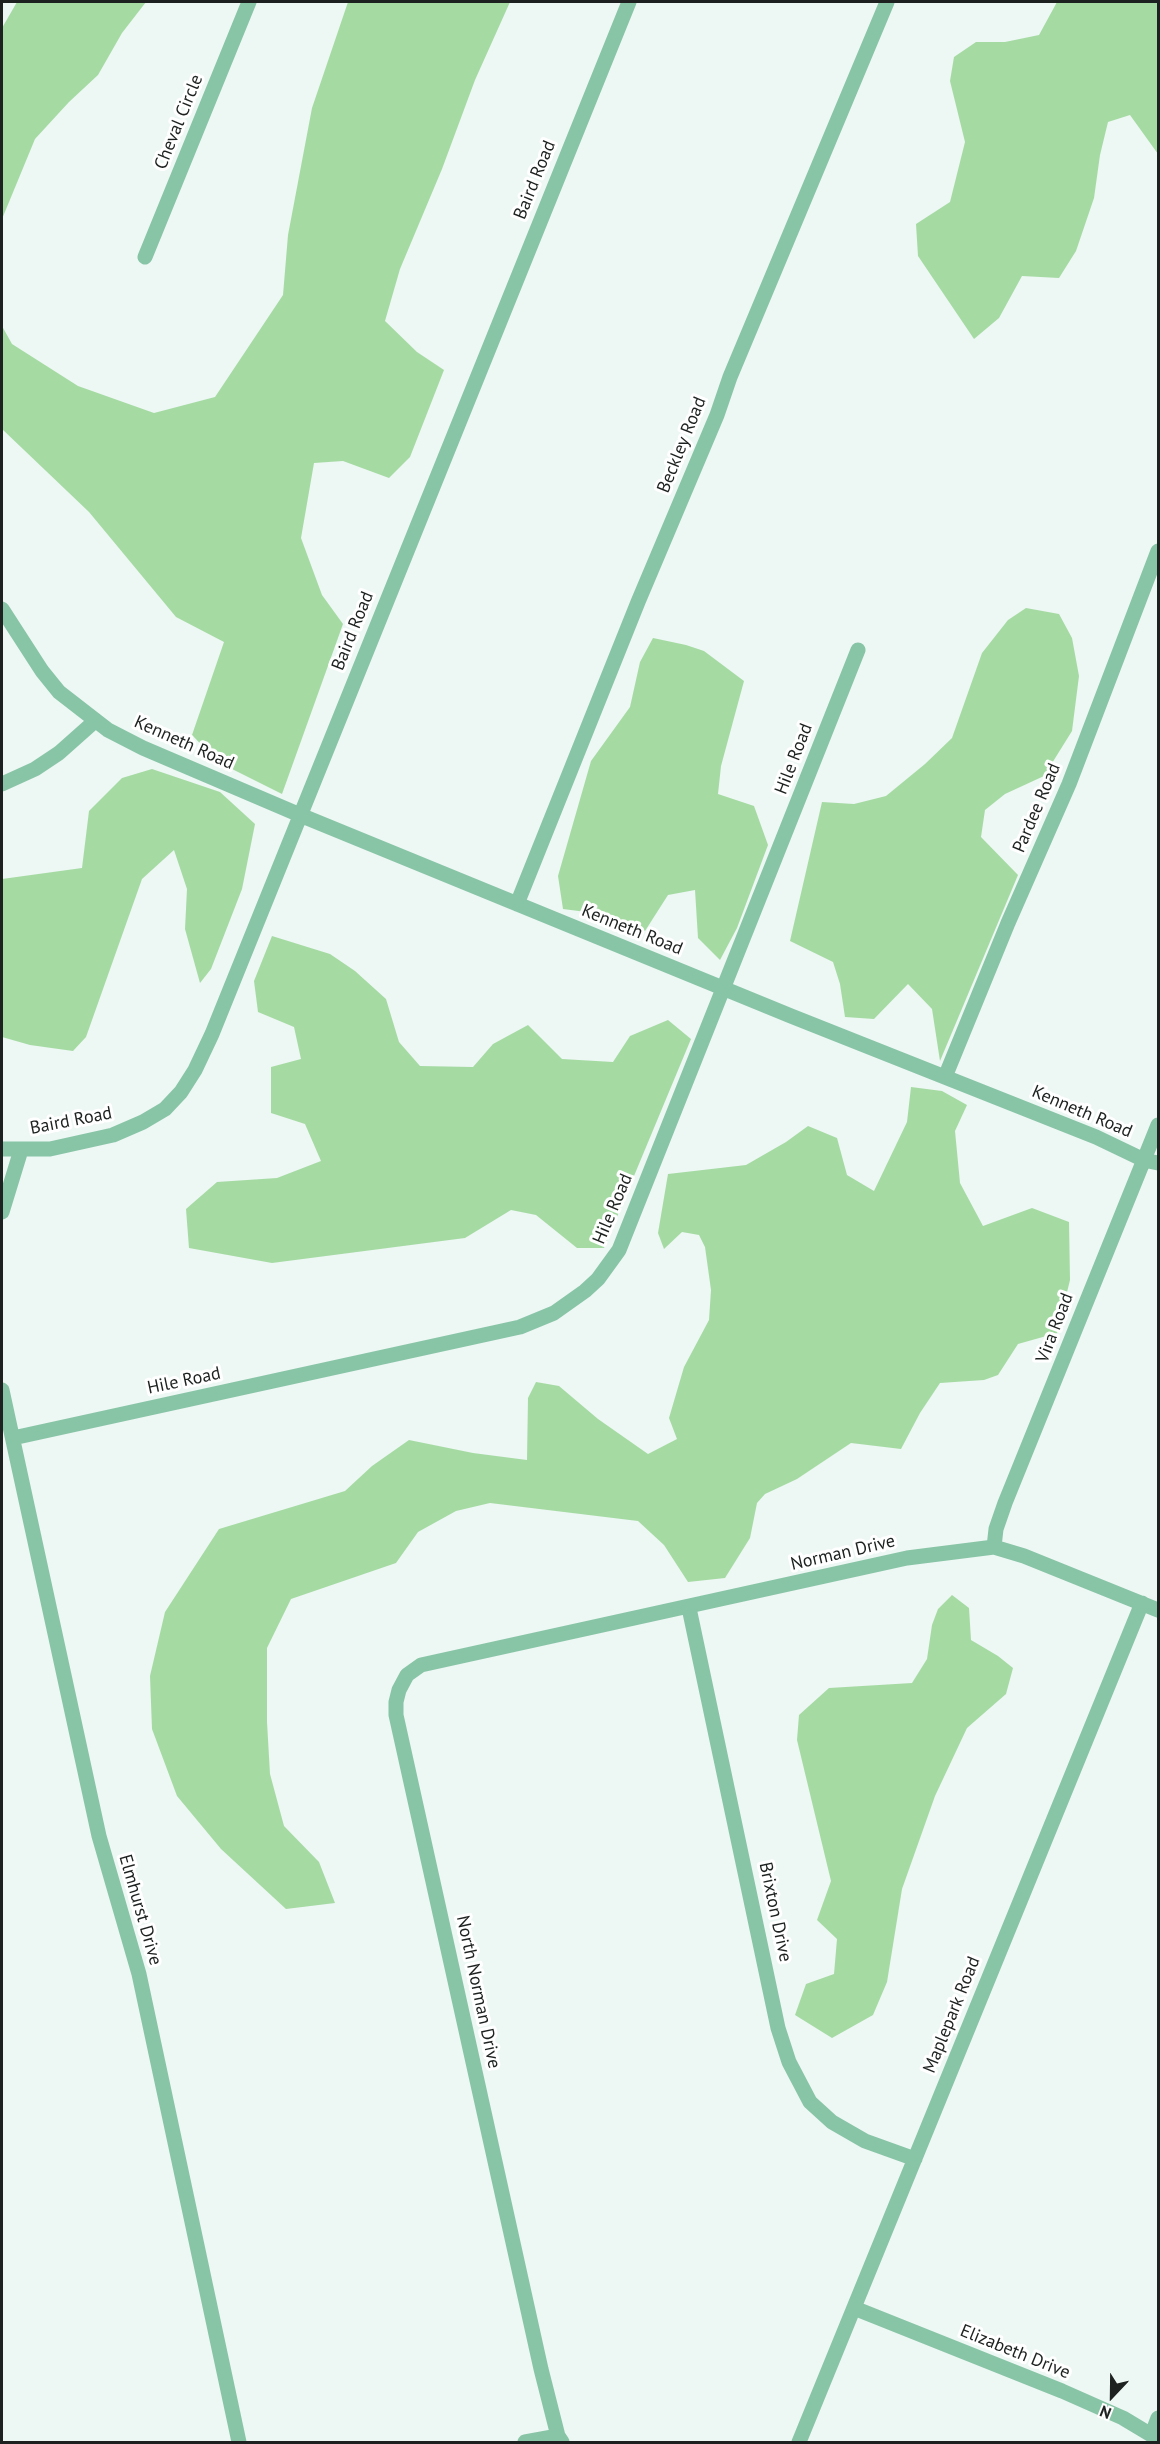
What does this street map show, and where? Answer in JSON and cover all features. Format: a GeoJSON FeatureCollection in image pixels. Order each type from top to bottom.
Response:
{"type":"FeatureCollection","features":[{"type":"Feature","properties":{"kind":"street","name":"Cheval Circle"},"geometry":{"type":"LineString","coordinates":[[145,257],[249,2]]}},
{"type":"Feature","properties":{"kind":"street","name":"Baird Road"},"geometry":{"type":"LineString","coordinates":[[2,1149],[50,1149],[113,1135],[165,1109],[181,1092],[195,1070],[212,1034],[629,2]]}},
{"type":"Feature","properties":{"kind":"street","name":"Beckley Road"},"geometry":{"type":"LineString","coordinates":[[517,904],[638,602],[713,424],[730,377],[887,2]]}},
{"type":"Feature","properties":{"kind":"street","name":"Pardee Road"},"geometry":{"type":"LineString","coordinates":[[945,1077],[1008,923],[1069,784],[1158,551]]}},
{"type":"Feature","properties":{"kind":"street","name":"Kenneth Road"},"geometry":{"type":"LineString","coordinates":[[2,609],[59,692],[108,730],[143,748],[300,815],[1096,1137],[1151,1162]]}},
{"type":"Feature","properties":{"kind":"street","name":"Hile Road"},"geometry":{"type":"LineString","coordinates":[[13,1438],[520,1327],[540,1320],[567,1305],[598,1279],[619,1250],[858,650]]}},
{"type":"Feature","properties":{"kind":"street"},"geometry":{"type":"LineString","coordinates":[[2,783],[35,769],[59,753],[95,721]]}},
{"type":"Feature","properties":{"kind":"street","name":"Vira Road"},"geometry":{"type":"LineString","coordinates":[[994,1547],[996,1529],[1005,1503],[1151,1162],[1158,1125]]}},
{"type":"Feature","properties":{"kind":"street"},"geometry":{"type":"LineString","coordinates":[[2,1212],[21,1150]]}},
{"type":"Feature","properties":{"kind":"street","name":"Elmhurst Drive"},"geometry":{"type":"LineString","coordinates":[[2,1390],[99,1836],[139,1974],[239,2442]]}},
{"type":"Feature","properties":{"kind":"street","name":"Norman Drive"},"geometry":{"type":"LineString","coordinates":[[529,1641],[689,1608],[907,1558],[994,1547],[1024,1556],[1158,1610]]}},
{"type":"Feature","properties":{"kind":"street","name":"Maplepark Road"},"geometry":{"type":"LineString","coordinates":[[799,2442],[1142,1603]]}},
{"type":"Feature","properties":{"kind":"street","name":"Brixton Drive"},"geometry":{"type":"LineString","coordinates":[[689,1608],[778,2028],[789,2062],[810,2102],[832,2122],[865,2141],[915,2159]]}},
{"type":"Feature","properties":{"kind":"street","name":"North Norman Drive"},"geometry":{"type":"LineString","coordinates":[[529,1641],[421,1665],[407,1675],[399,1690],[396,1715],[560,2439]]}},
{"type":"Feature","properties":{"kind":"street","name":"Elizabeth Drive"},"geometry":{"type":"LineString","coordinates":[[854,2308],[1062,2391],[1123,2418],[1155,2437]]}},
{"type":"Feature","properties":{"kind":"street"},"geometry":{"type":"LineString","coordinates":[[1155,2437],[1158,2418]]}},
{"type":"Feature","properties":{"kind":"street"},"geometry":{"type":"LineString","coordinates":[[525,2442],[560,2439]]}},
{"type":"Feature","properties":{"kind":"green space"},"geometry":{"type":"Polygon","coordinates":[[[17,2],[146,2],[122,33],[98,75],[35,139],[2,219],[2,28],[17,2]]]}},
{"type":"Feature","properties":{"kind":"green space"},"geometry":{"type":"Polygon","coordinates":[[[348,2],[510,2],[475,80],[442,169],[400,269],[385,321],[417,352],[444,370],[410,457],[389,478],[343,461],[314,463],[301,538],[322,595],[343,624],[282,794],[218,762],[192,735],[224,642],[176,617],[89,512],[2,429],[2,326],[12,344],[78,386],[154,413],[215,397],[283,295],[288,235],[312,108],[348,2]]]}},
{"type":"Feature","properties":{"kind":"green space"},"geometry":{"type":"Polygon","coordinates":[[[1057,2],[1158,2],[1158,154],[1130,115],[1108,122],[1100,155],[1094,198],[1076,251],[1059,278],[1022,276],[999,318],[974,339],[918,256],[916,224],[950,202],[965,142],[950,81],[954,57],[976,42],[1005,42],[1039,35],[1057,2]]]}},
{"type":"Feature","properties":{"kind":"green space"},"geometry":{"type":"Polygon","coordinates":[[[1026,608],[1059,614],[1072,638],[1079,676],[1072,731],[1044,776],[1005,794],[985,810],[981,837],[1018,875],[940,1061],[932,1009],[908,984],[874,1019],[845,1017],[840,984],[833,962],[790,941],[822,802],[854,804],[886,796],[925,764],[952,738],[982,653],[1008,620],[1026,608]]]}},
{"type":"Feature","properties":{"kind":"green space"},"geometry":{"type":"Polygon","coordinates":[[[653,638],[704,651],[744,681],[721,766],[718,794],[754,806],[768,845],[737,928],[720,960],[698,938],[695,890],[668,895],[645,931],[602,914],[563,909],[558,876],[591,761],[630,707],[640,662],[653,638]]]}},
{"type":"Feature","properties":{"kind":"green space"},"geometry":{"type":"Polygon","coordinates":[[[152,769],[220,792],[255,824],[242,889],[211,969],[200,983],[185,929],[187,889],[174,850],[142,879],[86,1037],[73,1051],[30,1045],[2,1037],[2,879],[82,868],[89,811],[122,778],[152,769]]]}},
{"type":"Feature","properties":{"kind":"green space"},"geometry":{"type":"Polygon","coordinates":[[[272,936],[330,954],[355,971],[386,999],[399,1042],[420,1066],[473,1067],[493,1044],[528,1025],[562,1059],[613,1062],[630,1036],[668,1020],[691,1039],[604,1248],[577,1248],[536,1215],[511,1210],[465,1238],[272,1263],[189,1248],[186,1209],[217,1182],[277,1178],[321,1161],[305,1124],[271,1113],[271,1067],[301,1059],[294,1027],[258,1012],[254,981],[272,936]]]}},
{"type":"Feature","properties":{"kind":"green space"},"geometry":{"type":"Polygon","coordinates":[[[911,1087],[942,1091],[967,1105],[955,1131],[960,1183],[983,1226],[1032,1208],[1069,1222],[1070,1280],[1057,1333],[1018,1344],[998,1375],[984,1380],[940,1383],[920,1413],[901,1449],[851,1443],[797,1479],[765,1494],[757,1503],[750,1538],[725,1578],[688,1582],[664,1545],[638,1521],[490,1503],[456,1511],[418,1532],[396,1563],[291,1599],[267,1648],[270,1774],[284,1826],[319,1862],[335,1903],[286,1909],[221,1849],[177,1796],[152,1729],[150,1676],[165,1612],[219,1529],[345,1491],[372,1466],[409,1440],[473,1453],[527,1460],[528,1398],[536,1382],[559,1386],[598,1419],[648,1454],[677,1439],[669,1418],[684,1367],[709,1320],[711,1290],[705,1247],[699,1235],[682,1232],[664,1249],[658,1233],[668,1174],[746,1165],[786,1142],[808,1126],[837,1138],[847,1175],[874,1191],[907,1122],[911,1087]]]}},
{"type":"Feature","properties":{"kind":"green space"},"geometry":{"type":"Polygon","coordinates":[[[952,1595],[969,1608],[971,1640],[1013,1668],[1006,1694],[967,1728],[935,1796],[902,1889],[887,1982],[873,2015],[832,2038],[795,2015],[806,1984],[834,1974],[837,1939],[817,1920],[831,1881],[797,1740],[799,1715],[829,1688],[912,1683],[927,1659],[932,1625],[938,1609],[952,1595]]]}}]}
